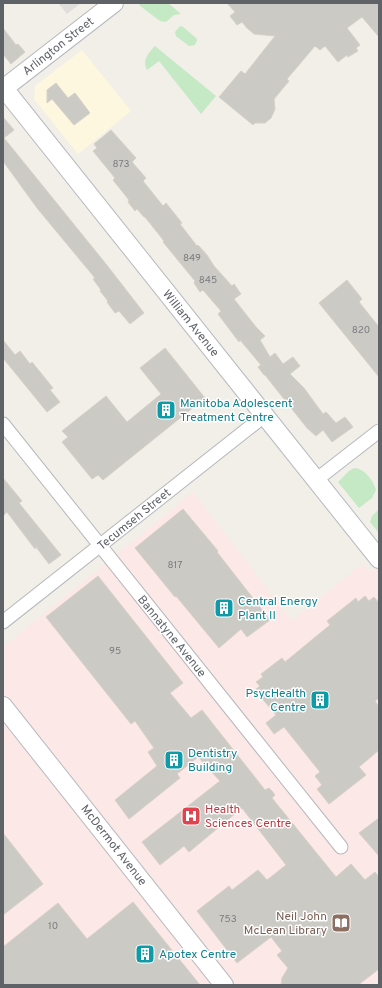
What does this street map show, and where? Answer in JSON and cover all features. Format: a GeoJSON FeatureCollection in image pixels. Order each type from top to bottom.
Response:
{"type":"FeatureCollection","features":[{"type":"Feature","properties":{"kind":"main road","name":"Arlington Street"},"geometry":{"type":"LineString","coordinates":[[3,88],[114,3]]}},
{"type":"Feature","properties":{"kind":"main road","name":"William Avenue"},"geometry":{"type":"LineString","coordinates":[[3,88],[379,559]]}},
{"type":"Feature","properties":{"kind":"main road","name":"McDermot Avenue"},"geometry":{"type":"LineString","coordinates":[[3,706],[224,985]]}},
{"type":"Feature","properties":{"kind":"street","name":"Tecumseh Street"},"geometry":{"type":"LineString","coordinates":[[3,622],[100,547],[264,416]]}},
{"type":"Feature","properties":{"kind":"street","name":"Bannatyne Avenue"},"geometry":{"type":"LineString","coordinates":[[3,424],[341,847]]}},
{"type":"Feature","properties":{"kind":"street"},"geometry":{"type":"LineString","coordinates":[[316,480],[379,431]]}},
{"type":"Feature","properties":{"kind":"shaded area"},"geometry":{"type":"Polygon","coordinates":[[[58,3],[81,3],[67,14],[58,3]]]}},
{"type":"Feature","properties":{"kind":"shaded area"},"geometry":{"type":"Polygon","coordinates":[[[82,50],[131,111],[78,154],[34,99],[35,86],[82,50]]]}},
{"type":"Feature","properties":{"kind":"shaded area","name":"Health Sciences Centre"},"geometry":{"type":"Polygon","coordinates":[[[193,492],[292,621],[362,564],[369,573],[379,564],[379,985],[3,985],[3,647],[193,492]]]}},
{"type":"Feature","properties":{"kind":"green space"},"geometry":{"type":"Polygon","coordinates":[[[141,3],[168,3],[181,14],[174,15],[166,22],[160,21],[139,5],[141,3]]]}},
{"type":"Feature","properties":{"kind":"green space"},"geometry":{"type":"Polygon","coordinates":[[[180,26],[196,38],[197,40],[195,45],[189,46],[176,36],[175,32],[180,26]]]}},
{"type":"Feature","properties":{"kind":"green space"},"geometry":{"type":"Polygon","coordinates":[[[155,46],[216,96],[201,114],[159,61],[147,70],[145,63],[146,57],[155,46]]]}},
{"type":"Feature","properties":{"kind":"green space"},"geometry":{"type":"Polygon","coordinates":[[[354,468],[361,470],[368,476],[376,490],[372,498],[359,508],[338,482],[354,468]]]}},
{"type":"Feature","properties":{"kind":"green space"},"geometry":{"type":"Polygon","coordinates":[[[379,509],[379,533],[370,522],[372,516],[379,509]]]}},
{"type":"Feature","properties":{"kind":"building"},"geometry":{"type":"Polygon","coordinates":[[[227,3],[379,3],[379,37],[362,17],[347,28],[360,45],[356,48],[358,51],[348,57],[347,55],[338,62],[325,46],[320,50],[315,46],[287,79],[289,81],[274,99],[275,109],[271,118],[265,123],[255,123],[253,125],[219,97],[241,71],[245,74],[275,36],[254,34],[242,22],[237,25],[230,16],[235,12],[227,3]]]}},
{"type":"Feature","properties":{"kind":"building"},"geometry":{"type":"Polygon","coordinates":[[[3,28],[16,45],[18,44],[25,52],[11,64],[3,54],[3,28]]]}},
{"type":"Feature","properties":{"kind":"building"},"geometry":{"type":"Polygon","coordinates":[[[56,83],[68,98],[75,93],[90,113],[74,125],[52,99],[47,103],[47,90],[56,83]]]}},
{"type":"Feature","properties":{"kind":"building"},"geometry":{"type":"Polygon","coordinates":[[[3,117],[14,130],[4,138],[144,313],[130,324],[119,311],[115,313],[93,279],[95,278],[37,208],[3,161],[3,117]]]}},
{"type":"Feature","properties":{"kind":"building"},"geometry":{"type":"Polygon","coordinates":[[[111,130],[136,158],[132,162],[146,178],[143,181],[163,206],[166,203],[182,223],[180,224],[197,246],[198,245],[207,255],[214,266],[232,286],[234,284],[241,294],[234,299],[265,336],[260,340],[270,357],[275,353],[283,364],[293,357],[300,366],[290,374],[304,388],[323,414],[326,412],[336,423],[345,417],[353,427],[332,442],[323,430],[316,436],[307,428],[258,367],[261,365],[240,340],[239,342],[218,314],[221,311],[203,290],[200,292],[194,283],[195,281],[163,242],[164,241],[145,217],[137,209],[135,211],[128,202],[129,200],[113,180],[115,178],[93,151],[97,148],[94,144],[111,130]]]}},
{"type":"Feature","properties":{"kind":"building"},"geometry":{"type":"Polygon","coordinates":[[[347,280],[362,299],[359,302],[379,327],[379,377],[319,303],[347,280]]]}},
{"type":"Feature","properties":{"kind":"building"},"geometry":{"type":"Polygon","coordinates":[[[3,340],[15,355],[20,351],[30,364],[32,362],[53,388],[50,390],[60,402],[47,412],[3,358],[3,340]]]}},
{"type":"Feature","properties":{"kind":"building","name":"Manitoba Adolescent Treatment Centre"},"geometry":{"type":"Polygon","coordinates":[[[165,348],[205,398],[103,480],[98,475],[92,479],[62,442],[68,437],[62,431],[106,396],[127,422],[161,394],[140,368],[165,348]]]}},
{"type":"Feature","properties":{"kind":"building"},"geometry":{"type":"Polygon","coordinates":[[[3,478],[22,501],[19,503],[61,555],[49,564],[36,547],[35,549],[7,512],[3,516],[3,478]]]}},
{"type":"Feature","properties":{"kind":"building"},"geometry":{"type":"Polygon","coordinates":[[[183,509],[218,551],[217,552],[270,620],[247,637],[241,629],[219,648],[135,548],[183,509]]]}},
{"type":"Feature","properties":{"kind":"building"},"geometry":{"type":"Polygon","coordinates":[[[98,576],[183,683],[170,693],[191,718],[202,710],[265,790],[269,788],[272,791],[275,795],[272,798],[336,877],[351,864],[365,880],[375,872],[379,877],[379,969],[358,985],[281,985],[282,978],[288,968],[277,955],[282,951],[271,937],[237,963],[197,911],[229,886],[232,890],[258,870],[267,880],[286,865],[242,808],[189,852],[184,846],[160,865],[142,842],[220,781],[198,757],[177,774],[180,778],[129,819],[115,800],[157,766],[148,752],[154,748],[135,721],[131,724],[46,617],[98,576]]]}},
{"type":"Feature","properties":{"kind":"building","name":"PsycHealth Centre"},"geometry":{"type":"Polygon","coordinates":[[[365,596],[369,601],[374,597],[379,603],[379,698],[375,701],[379,707],[379,750],[359,767],[366,775],[329,804],[317,789],[322,785],[315,776],[320,772],[284,727],[274,734],[266,723],[276,715],[255,690],[260,686],[256,682],[263,677],[261,674],[282,658],[285,662],[330,625],[327,621],[356,598],[358,602],[365,596]]]}},
{"type":"Feature","properties":{"kind":"building"},"geometry":{"type":"Polygon","coordinates":[[[379,818],[379,856],[359,833],[379,818]]]}},
{"type":"Feature","properties":{"kind":"building"},"geometry":{"type":"Polygon","coordinates":[[[3,833],[43,884],[3,915],[3,833]]]}},
{"type":"Feature","properties":{"kind":"building"},"geometry":{"type":"Polygon","coordinates":[[[133,902],[200,985],[3,985],[3,947],[58,903],[87,939],[133,902]]]}},
{"type":"Feature","properties":{"kind":"place","name":"Manitoba Adolescent Treatment Centre"},"geometry":{"type":"Point","coordinates":[166,410]}},
{"type":"Feature","properties":{"kind":"place","name":"Central Energy Plant II"},"geometry":{"type":"Point","coordinates":[224,608]}},
{"type":"Feature","properties":{"kind":"place","name":"PsycHealth Centre"},"geometry":{"type":"Point","coordinates":[320,700]}},
{"type":"Feature","properties":{"kind":"place","name":"Dentistry Building"},"geometry":{"type":"Point","coordinates":[174,760]}},
{"type":"Feature","properties":{"kind":"place","name":"Health Sciences Centre"},"geometry":{"type":"Point","coordinates":[191,816]}},
{"type":"Feature","properties":{"kind":"place","name":"Neil John McLean Library"},"geometry":{"type":"Point","coordinates":[341,923]}},
{"type":"Feature","properties":{"kind":"place","name":"Apotex Centre"},"geometry":{"type":"Point","coordinates":[145,954]}}]}
